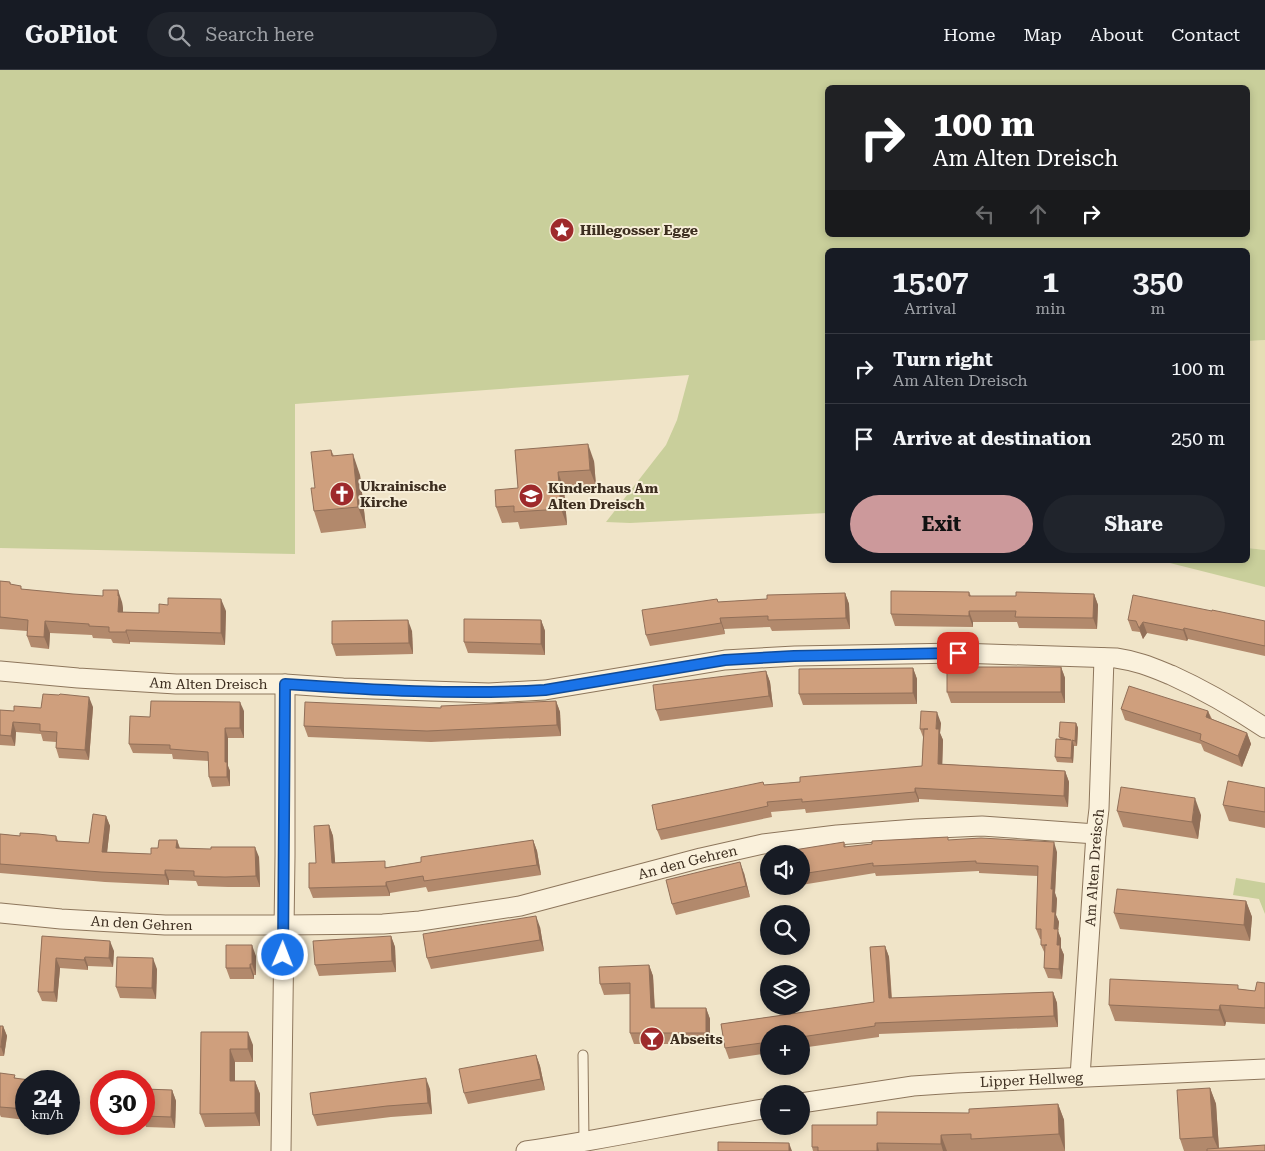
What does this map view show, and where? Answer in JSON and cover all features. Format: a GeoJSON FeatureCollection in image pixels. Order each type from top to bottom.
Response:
{"type":"FeatureCollection","features":[{"type":"Feature","properties":{"kind":"street","name":"Am Alten Dreisch"},"geometry":{"type":"LineString","coordinates":[[0,671],[176,684],[285,684],[490,693],[545,690],[725,660],[754,658],[922,653],[1116,658],[1134,660],[1204,690],[1265,728]]}},
{"type":"Feature","properties":{"kind":"street","name":"Am Alten Dreisch"},"geometry":{"type":"LineString","coordinates":[[1080,1077],[1099,809],[1104,658]]}},
{"type":"Feature","properties":{"kind":"street"},"geometry":{"type":"LineString","coordinates":[[281,1151],[285,684]]}},
{"type":"Feature","properties":{"kind":"street","name":"An den Gehren"},"geometry":{"type":"LineString","coordinates":[[0,913],[61,919],[156,924],[383,924],[420,921],[520,906],[701,858],[763,844],[837,835],[982,826],[1096,834]]}},
{"type":"Feature","properties":{"kind":"street","name":"Lipper Hellweg"},"geometry":{"type":"LineString","coordinates":[[810,1102],[913,1086],[983,1081],[1265,1069]]}},
{"type":"Feature","properties":{"kind":"street"},"geometry":{"type":"LineString","coordinates":[[526,1151],[760,1110]]}},
{"type":"Feature","properties":{"kind":"lane"},"geometry":{"type":"LineString","coordinates":[[582,1055],[584,1142]]}},
{"type":"Feature","properties":{"kind":"shaded area"},"geometry":{"type":"Polygon","coordinates":[[[1265,340],[1265,550],[1250,548],[1250,341],[1265,340]]]}},
{"type":"Feature","properties":{"kind":"green space"},"geometry":{"type":"Polygon","coordinates":[[[0,70],[1265,70],[1265,340],[1250,341],[1250,248],[825,248],[825,513],[630,523],[606,522],[666,445],[677,420],[689,375],[295,404],[295,554],[0,548],[0,70]]]}},
{"type":"Feature","properties":{"kind":"green space"},"geometry":{"type":"Polygon","coordinates":[[[1250,548],[1265,550],[1265,587],[1170,563],[1250,563],[1250,548]]]}},
{"type":"Feature","properties":{"kind":"green space"},"geometry":{"type":"Polygon","coordinates":[[[1236,878],[1265,883],[1265,914],[1259,899],[1233,895],[1236,878]]]}},
{"type":"Feature","properties":{"kind":"building"},"geometry":{"type":"Polygon","coordinates":[[[588,444],[590,470],[558,472],[561,509],[514,512],[514,506],[496,507],[495,490],[518,488],[515,450],[588,444]]]}},
{"type":"Feature","properties":{"kind":"building"},"geometry":{"type":"Polygon","coordinates":[[[331,450],[332,456],[353,454],[358,507],[314,511],[311,488],[315,488],[311,452],[331,450]]]}},
{"type":"Feature","properties":{"kind":"building"},"geometry":{"type":"Polygon","coordinates":[[[0,581],[21,586],[21,589],[73,594],[103,596],[103,590],[118,590],[118,612],[159,613],[159,604],[168,605],[168,598],[221,599],[221,633],[126,630],[126,632],[109,632],[109,627],[45,621],[44,637],[27,636],[28,620],[0,617],[0,581]]]}},
{"type":"Feature","properties":{"kind":"building"},"geometry":{"type":"Polygon","coordinates":[[[891,591],[969,592],[969,596],[1016,596],[1016,592],[1094,594],[1093,618],[1015,617],[1016,611],[969,611],[969,616],[891,614],[891,591]]]}},
{"type":"Feature","properties":{"kind":"building"},"geometry":{"type":"Polygon","coordinates":[[[845,593],[846,618],[768,620],[768,616],[720,618],[721,623],[646,635],[642,610],[717,599],[718,602],[767,599],[767,595],[845,593]]]}},
{"type":"Feature","properties":{"kind":"building"},"geometry":{"type":"Polygon","coordinates":[[[1133,595],[1265,621],[1265,646],[1184,628],[1183,630],[1143,622],[1139,628],[1136,621],[1128,620],[1133,595]]]}},
{"type":"Feature","properties":{"kind":"building"},"geometry":{"type":"Polygon","coordinates":[[[464,619],[541,620],[541,644],[464,642],[464,619]]]}},
{"type":"Feature","properties":{"kind":"building"},"geometry":{"type":"Polygon","coordinates":[[[408,620],[409,643],[332,644],[332,621],[408,620]]]}},
{"type":"Feature","properties":{"kind":"building"},"geometry":{"type":"Polygon","coordinates":[[[947,667],[1061,667],[1061,692],[947,692],[947,667]]]}},
{"type":"Feature","properties":{"kind":"building"},"geometry":{"type":"Polygon","coordinates":[[[913,668],[913,693],[799,694],[799,669],[913,668]]]}},
{"type":"Feature","properties":{"kind":"building"},"geometry":{"type":"Polygon","coordinates":[[[766,671],[769,696],[656,710],[653,685],[766,671]]]}},
{"type":"Feature","properties":{"kind":"building"},"geometry":{"type":"Polygon","coordinates":[[[1129,686],[1208,711],[1206,717],[1247,733],[1238,756],[1200,740],[1201,734],[1121,709],[1129,686]]]}},
{"type":"Feature","properties":{"kind":"building"},"geometry":{"type":"Polygon","coordinates":[[[43,694],[89,697],[85,750],[56,748],[57,732],[40,731],[40,724],[13,722],[11,736],[0,735],[0,710],[14,711],[14,706],[41,708],[43,694]]]}},
{"type":"Feature","properties":{"kind":"building"},"geometry":{"type":"Polygon","coordinates":[[[151,701],[240,702],[240,728],[225,728],[227,777],[209,777],[208,752],[170,749],[170,745],[129,744],[130,716],[150,717],[151,701]]]}},
{"type":"Feature","properties":{"kind":"building"},"geometry":{"type":"Polygon","coordinates":[[[556,701],[557,725],[427,731],[304,726],[305,702],[441,708],[441,706],[556,701]]]}},
{"type":"Feature","properties":{"kind":"building"},"geometry":{"type":"Polygon","coordinates":[[[921,711],[937,712],[936,729],[939,729],[938,764],[1065,771],[1064,796],[915,788],[915,792],[802,802],[802,799],[767,802],[768,806],[657,830],[652,805],[763,782],[764,785],[800,782],[800,777],[922,766],[924,729],[920,729],[921,711]]]}},
{"type":"Feature","properties":{"kind":"building"},"geometry":{"type":"Polygon","coordinates":[[[1060,722],[1076,723],[1075,741],[1072,740],[1071,758],[1055,757],[1056,739],[1071,740],[1059,737],[1060,722]]]}},
{"type":"Feature","properties":{"kind":"building"},"geometry":{"type":"Polygon","coordinates":[[[1228,781],[1265,788],[1265,812],[1223,805],[1228,781]]]}},
{"type":"Feature","properties":{"kind":"building"},"geometry":{"type":"Polygon","coordinates":[[[1121,787],[1195,798],[1192,822],[1117,811],[1121,787]]]}},
{"type":"Feature","properties":{"kind":"building"},"geometry":{"type":"Polygon","coordinates":[[[93,814],[106,816],[102,852],[151,854],[151,848],[158,848],[159,840],[177,840],[176,848],[255,847],[256,876],[194,876],[194,871],[165,870],[165,875],[101,872],[0,864],[0,834],[20,836],[20,833],[38,834],[56,836],[56,841],[89,843],[93,814]]]}},
{"type":"Feature","properties":{"kind":"building"},"geometry":{"type":"Polygon","coordinates":[[[329,825],[332,863],[385,861],[385,868],[421,862],[421,857],[533,840],[537,865],[424,881],[423,876],[386,882],[386,886],[309,888],[309,863],[316,863],[314,826],[329,825]]]}},
{"type":"Feature","properties":{"kind":"building"},"geometry":{"type":"Polygon","coordinates":[[[948,837],[948,840],[981,838],[1054,842],[1051,889],[1053,889],[1052,912],[1055,912],[1054,929],[1058,929],[1057,945],[1060,945],[1059,969],[1044,968],[1045,945],[1041,945],[1041,929],[1036,929],[1038,866],[976,863],[976,861],[873,866],[873,863],[810,873],[810,847],[844,842],[844,847],[872,844],[872,841],[948,837]]]}},
{"type":"Feature","properties":{"kind":"building"},"geometry":{"type":"Polygon","coordinates":[[[740,862],[746,886],[672,904],[666,880],[740,862]]]}},
{"type":"Feature","properties":{"kind":"building"},"geometry":{"type":"Polygon","coordinates":[[[1117,889],[1246,901],[1244,925],[1114,913],[1117,889]]]}},
{"type":"Feature","properties":{"kind":"building"},"geometry":{"type":"Polygon","coordinates":[[[536,916],[540,940],[427,958],[423,934],[536,916]]]}},
{"type":"Feature","properties":{"kind":"building"},"geometry":{"type":"Polygon","coordinates":[[[42,936],[110,941],[109,958],[85,957],[84,960],[56,958],[54,992],[38,992],[42,936]]]}},
{"type":"Feature","properties":{"kind":"building"},"geometry":{"type":"Polygon","coordinates":[[[391,936],[392,961],[315,965],[313,941],[391,936]]]}},
{"type":"Feature","properties":{"kind":"building"},"geometry":{"type":"Polygon","coordinates":[[[226,945],[252,945],[252,964],[250,964],[250,968],[226,968],[226,945]]]}},
{"type":"Feature","properties":{"kind":"building"},"geometry":{"type":"Polygon","coordinates":[[[885,946],[889,998],[1053,992],[1054,1016],[875,1023],[875,1026],[810,1036],[810,1025],[760,1025],[760,1043],[725,1048],[721,1024],[784,1015],[810,1015],[810,1011],[874,1002],[870,947],[885,946]]]}},
{"type":"Feature","properties":{"kind":"building"},"geometry":{"type":"Polygon","coordinates":[[[117,957],[153,958],[152,988],[116,987],[117,957]]]}},
{"type":"Feature","properties":{"kind":"building"},"geometry":{"type":"Polygon","coordinates":[[[649,965],[651,1008],[706,1008],[706,1033],[630,1033],[630,983],[600,984],[599,967],[649,965]]]}},
{"type":"Feature","properties":{"kind":"building"},"geometry":{"type":"Polygon","coordinates":[[[1110,979],[1238,985],[1238,989],[1255,991],[1257,982],[1265,983],[1265,1008],[1220,1005],[1219,1010],[1109,1005],[1110,979]]]}},
{"type":"Feature","properties":{"kind":"building"},"geometry":{"type":"Polygon","coordinates":[[[0,1026],[3,1026],[1,1047],[0,1047],[0,1026]]]}},
{"type":"Feature","properties":{"kind":"building"},"geometry":{"type":"Polygon","coordinates":[[[201,1032],[248,1032],[248,1049],[230,1049],[230,1081],[255,1081],[255,1113],[200,1114],[201,1032]]]}},
{"type":"Feature","properties":{"kind":"building"},"geometry":{"type":"Polygon","coordinates":[[[536,1055],[541,1079],[464,1093],[459,1069],[536,1055]]]}},
{"type":"Feature","properties":{"kind":"building"},"geometry":{"type":"Polygon","coordinates":[[[0,1073],[15,1075],[15,1108],[0,1107],[0,1073]]]}},
{"type":"Feature","properties":{"kind":"building"},"geometry":{"type":"Polygon","coordinates":[[[426,1078],[428,1103],[313,1115],[310,1093],[426,1078]]]}},
{"type":"Feature","properties":{"kind":"building"},"geometry":{"type":"Polygon","coordinates":[[[1210,1088],[1213,1137],[1180,1139],[1177,1090],[1210,1088]]]}},
{"type":"Feature","properties":{"kind":"building"},"geometry":{"type":"Polygon","coordinates":[[[155,1089],[172,1090],[171,1117],[155,1116],[155,1089]]]}},
{"type":"Feature","properties":{"kind":"building"},"geometry":{"type":"Polygon","coordinates":[[[1058,1104],[1059,1134],[971,1139],[971,1134],[941,1135],[941,1144],[877,1143],[877,1151],[818,1151],[818,1147],[812,1147],[812,1125],[877,1125],[877,1112],[969,1113],[969,1109],[1058,1104]]]}},
{"type":"Feature","properties":{"kind":"building"},"geometry":{"type":"Polygon","coordinates":[[[718,1142],[789,1143],[789,1151],[718,1151],[718,1142]]]}},
{"type":"Feature","properties":{"kind":"building"},"geometry":{"type":"Polygon","coordinates":[[[1265,1145],[1265,1151],[1207,1151],[1207,1149],[1265,1145]]]}},
{"type":"Feature","properties":{"kind":"place","name":"Hillegosser Egge"},"geometry":{"type":"Point","coordinates":[562,230]}},
{"type":"Feature","properties":{"kind":"place","name":"Ukrainische Kirche"},"geometry":{"type":"Point","coordinates":[342,494]}},
{"type":"Feature","properties":{"kind":"place","name":"Kinderhaus Am Alten Dreisch"},"geometry":{"type":"Point","coordinates":[531,496]}},
{"type":"Feature","properties":{"kind":"place","name":"Abseits"},"geometry":{"type":"Point","coordinates":[652,1039]}},
{"type":"Feature","properties":{"kind":"route"},"geometry":{"type":"LineString","coordinates":[[283,955],[285,684],[463,693],[516,692],[545,690],[725,660],[794,656],[958,653]]}}]}
